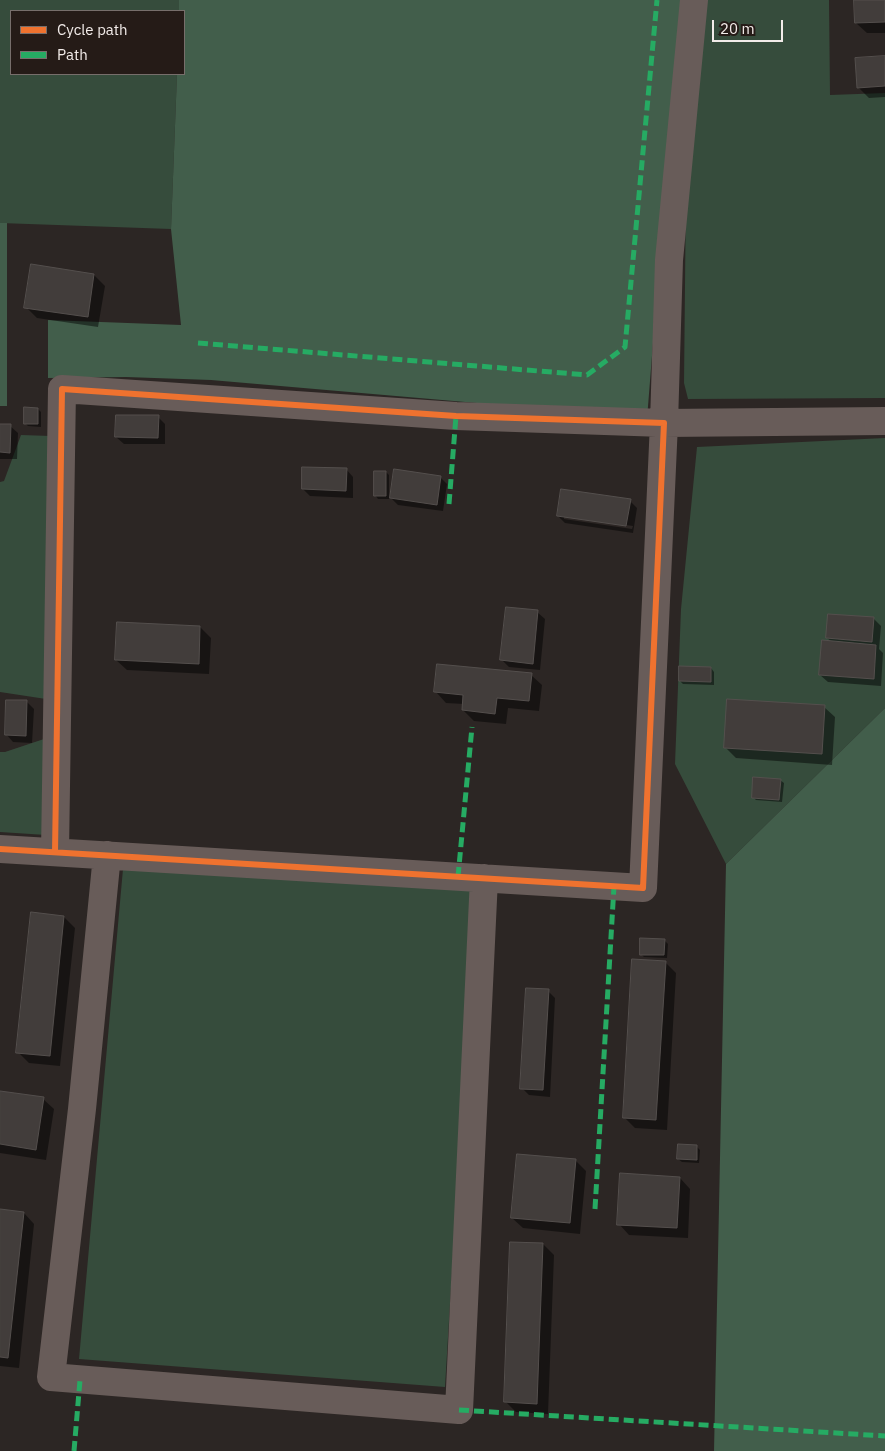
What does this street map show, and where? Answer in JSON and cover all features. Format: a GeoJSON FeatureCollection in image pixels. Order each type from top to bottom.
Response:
{"type":"FeatureCollection","features":[{"type":"Feature","properties":{"kind":"street"},"geometry":{"type":"LineString","coordinates":[[0,848],[643,888],[664,424],[669,260],[694,0]]}},
{"type":"Feature","properties":{"kind":"street"},"geometry":{"type":"LineString","coordinates":[[55,852],[62,389],[456,416],[664,424],[885,421]]}},
{"type":"Feature","properties":{"kind":"street"},"geometry":{"type":"LineString","coordinates":[[107,855],[82,1109],[51,1378],[459,1410],[484,878]]}},
{"type":"Feature","properties":{"kind":"green space"},"geometry":{"type":"Polygon","coordinates":[[[0,0],[179,0],[179,10],[10,10],[10,75],[177,75],[171,229],[0,223],[0,0]]]}},
{"type":"Feature","properties":{"kind":"green space"},"geometry":{"type":"Polygon","coordinates":[[[179,0],[684,0],[665,191],[647,419],[211,380],[126,377],[48,378],[48,320],[181,325],[171,229],[177,75],[185,75],[185,10],[179,10],[179,0]]]}},
{"type":"Feature","properties":{"kind":"green space"},"geometry":{"type":"Polygon","coordinates":[[[707,0],[829,0],[830,95],[885,93],[885,398],[688,399],[684,383],[686,185],[707,0]]]}},
{"type":"Feature","properties":{"kind":"green space"},"geometry":{"type":"Polygon","coordinates":[[[0,223],[7,223],[7,406],[0,406],[0,223]]]}},
{"type":"Feature","properties":{"kind":"green space"},"geometry":{"type":"Polygon","coordinates":[[[21,435],[51,436],[46,699],[0,692],[0,482],[4,481],[21,435]]]}},
{"type":"Feature","properties":{"kind":"green space"},"geometry":{"type":"Polygon","coordinates":[[[885,438],[885,708],[726,864],[675,764],[681,609],[697,447],[885,438]]]}},
{"type":"Feature","properties":{"kind":"green space"},"geometry":{"type":"Polygon","coordinates":[[[885,708],[885,1451],[714,1451],[726,864],[885,708]]]}},
{"type":"Feature","properties":{"kind":"green space"},"geometry":{"type":"Polygon","coordinates":[[[47,738],[46,835],[0,832],[0,752],[47,738]]]}},
{"type":"Feature","properties":{"kind":"green space"},"geometry":{"type":"Polygon","coordinates":[[[123,869],[475,887],[445,1387],[79,1359],[123,869]]]}},
{"type":"Feature","properties":{"kind":"building"},"geometry":{"type":"Polygon","coordinates":[[[854,0],[885,0],[885,22],[855,23],[854,0]]]}},
{"type":"Feature","properties":{"kind":"building"},"geometry":{"type":"Polygon","coordinates":[[[885,56],[885,86],[857,88],[855,58],[885,56]]]}},
{"type":"Feature","properties":{"kind":"building"},"geometry":{"type":"Polygon","coordinates":[[[31,264],[94,274],[88,317],[24,308],[31,264]]]}},
{"type":"Feature","properties":{"kind":"building"},"geometry":{"type":"Polygon","coordinates":[[[24,407],[38,408],[38,424],[24,424],[24,407]]]}},
{"type":"Feature","properties":{"kind":"building"},"geometry":{"type":"Polygon","coordinates":[[[116,415],[159,415],[158,438],[115,437],[116,415]]]}},
{"type":"Feature","properties":{"kind":"building"},"geometry":{"type":"Polygon","coordinates":[[[0,424],[11,424],[10,453],[0,452],[0,424]]]}},
{"type":"Feature","properties":{"kind":"building"},"geometry":{"type":"Polygon","coordinates":[[[302,467],[347,468],[346,491],[302,489],[302,467]]]}},
{"type":"Feature","properties":{"kind":"building"},"geometry":{"type":"Polygon","coordinates":[[[394,469],[441,476],[437,505],[390,498],[394,469]]]}},
{"type":"Feature","properties":{"kind":"building"},"geometry":{"type":"Polygon","coordinates":[[[374,471],[386,471],[386,496],[374,496],[374,471]]]}},
{"type":"Feature","properties":{"kind":"building"},"geometry":{"type":"Polygon","coordinates":[[[561,489],[631,499],[626,526],[557,516],[561,489]]]}},
{"type":"Feature","properties":{"kind":"building"},"geometry":{"type":"Polygon","coordinates":[[[506,607],[538,610],[533,664],[500,660],[506,607]]]}},
{"type":"Feature","properties":{"kind":"building"},"geometry":{"type":"Polygon","coordinates":[[[828,614],[874,617],[872,642],[826,638],[828,614]]]}},
{"type":"Feature","properties":{"kind":"building"},"geometry":{"type":"Polygon","coordinates":[[[117,622],[200,626],[199,664],[115,660],[117,622]]]}},
{"type":"Feature","properties":{"kind":"building"},"geometry":{"type":"Polygon","coordinates":[[[822,640],[876,645],[874,679],[819,675],[822,640]]]}},
{"type":"Feature","properties":{"kind":"building"},"geometry":{"type":"Polygon","coordinates":[[[437,664],[532,673],[529,701],[497,698],[495,714],[462,710],[463,695],[434,692],[437,664]]]}},
{"type":"Feature","properties":{"kind":"building"},"geometry":{"type":"Polygon","coordinates":[[[679,666],[711,667],[711,682],[679,681],[679,666]]]}},
{"type":"Feature","properties":{"kind":"building"},"geometry":{"type":"Polygon","coordinates":[[[727,699],[825,705],[822,754],[724,748],[727,699]]]}},
{"type":"Feature","properties":{"kind":"building"},"geometry":{"type":"Polygon","coordinates":[[[6,700],[27,700],[26,736],[5,735],[6,700]]]}},
{"type":"Feature","properties":{"kind":"building"},"geometry":{"type":"Polygon","coordinates":[[[753,777],[781,779],[779,800],[752,798],[753,777]]]}},
{"type":"Feature","properties":{"kind":"building"},"geometry":{"type":"Polygon","coordinates":[[[31,912],[64,916],[50,1056],[16,1053],[31,912]]]}},
{"type":"Feature","properties":{"kind":"building"},"geometry":{"type":"Polygon","coordinates":[[[640,938],[665,939],[664,955],[640,955],[640,938]]]}},
{"type":"Feature","properties":{"kind":"building"},"geometry":{"type":"Polygon","coordinates":[[[632,959],[666,961],[656,1120],[623,1118],[632,959]]]}},
{"type":"Feature","properties":{"kind":"building"},"geometry":{"type":"Polygon","coordinates":[[[526,988],[549,989],[543,1090],[520,1089],[526,988]]]}},
{"type":"Feature","properties":{"kind":"building"},"geometry":{"type":"Polygon","coordinates":[[[0,1091],[44,1097],[36,1150],[0,1144],[0,1091]]]}},
{"type":"Feature","properties":{"kind":"building"},"geometry":{"type":"Polygon","coordinates":[[[678,1144],[697,1145],[697,1160],[677,1159],[678,1144]]]}},
{"type":"Feature","properties":{"kind":"building"},"geometry":{"type":"Polygon","coordinates":[[[517,1154],[576,1159],[570,1223],[511,1218],[517,1154]]]}},
{"type":"Feature","properties":{"kind":"building"},"geometry":{"type":"Polygon","coordinates":[[[620,1173],[680,1177],[677,1228],[617,1225],[620,1173]]]}},
{"type":"Feature","properties":{"kind":"building"},"geometry":{"type":"Polygon","coordinates":[[[0,1209],[24,1212],[8,1358],[0,1357],[0,1209]]]}},
{"type":"Feature","properties":{"kind":"building"},"geometry":{"type":"Polygon","coordinates":[[[510,1242],[543,1243],[537,1404],[504,1402],[510,1242]]]}},
{"type":"Feature","properties":{"kind":"marked path"},"geometry":{"type":"LineString","coordinates":[[198,343],[587,375],[625,347],[657,0]]}},
{"type":"Feature","properties":{"kind":"marked path"},"geometry":{"type":"LineString","coordinates":[[449,504],[456,416]]}},
{"type":"Feature","properties":{"kind":"marked path"},"geometry":{"type":"LineString","coordinates":[[458,877],[472,727]]}},
{"type":"Feature","properties":{"kind":"marked path"},"geometry":{"type":"LineString","coordinates":[[595,1209],[614,886]]}},
{"type":"Feature","properties":{"kind":"marked path"},"geometry":{"type":"LineString","coordinates":[[74,1451],[80,1380]]}},
{"type":"Feature","properties":{"kind":"marked path"},"geometry":{"type":"LineString","coordinates":[[459,1410],[885,1436]]}},
{"type":"Feature","properties":{"kind":"cycle path"},"geometry":{"type":"LineString","coordinates":[[0,849],[643,888],[664,423],[456,416],[62,389],[55,852]]}}]}
